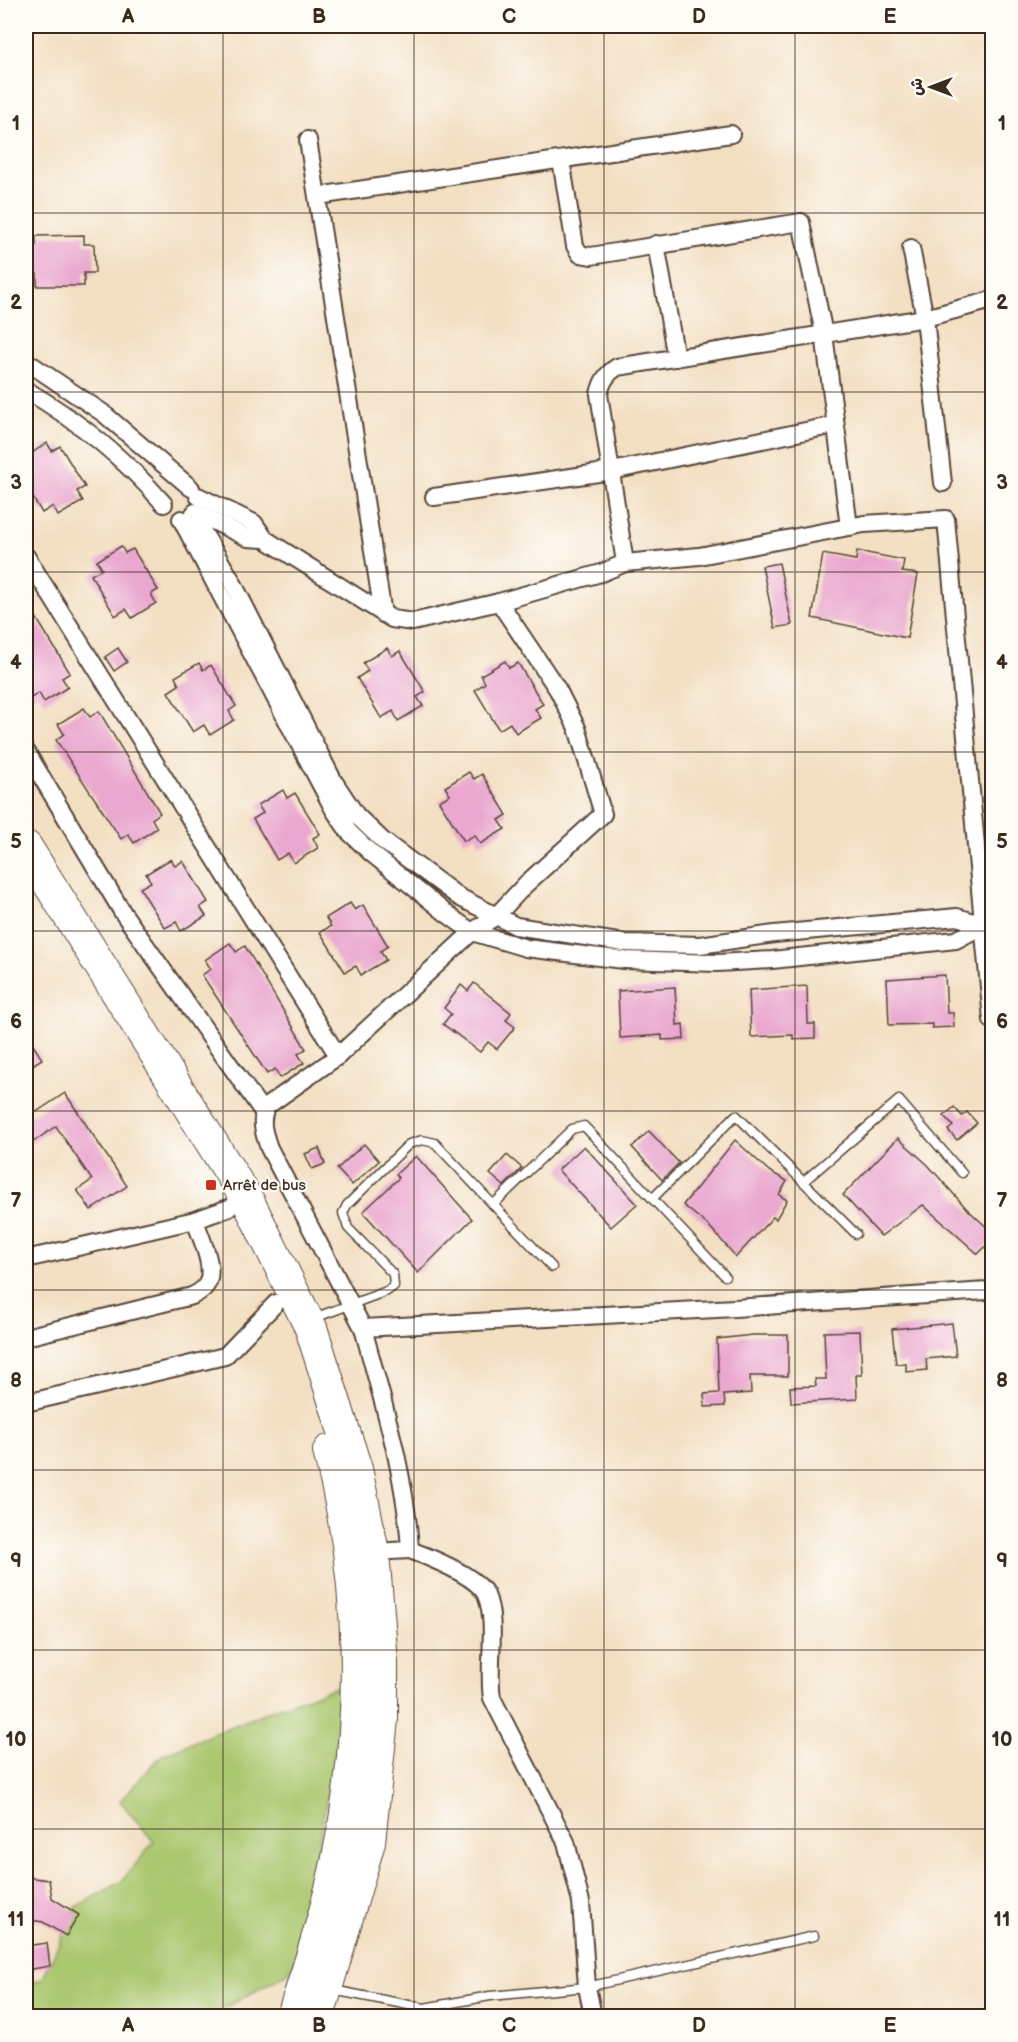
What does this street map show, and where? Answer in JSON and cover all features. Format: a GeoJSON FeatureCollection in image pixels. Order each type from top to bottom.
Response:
{"type":"FeatureCollection","features":[{"type":"Feature","properties":{"kind":"highway"},"geometry":{"type":"LineString","coordinates":[[26,847],[247,1198],[307,1320],[356,1468],[373,1552],[382,1662],[382,1719],[369,1842],[323,2002]]}},
{"type":"Feature","properties":{"kind":"highway"},"geometry":{"type":"LineString","coordinates":[[26,885],[229,1209],[276,1303],[314,1395],[335,1472],[353,1584],[356,1730],[338,1861],[293,2016]]}},
{"type":"Feature","properties":{"kind":"street"},"geometry":{"type":"LineString","coordinates":[[318,196],[731,134]]}},
{"type":"Feature","properties":{"kind":"street"},"geometry":{"type":"LineString","coordinates":[[308,140],[382,614]]}},
{"type":"Feature","properties":{"kind":"street"},"geometry":{"type":"LineString","coordinates":[[561,160],[575,246],[580,254],[591,256],[801,222],[824,334],[849,527]]}},
{"type":"Feature","properties":{"kind":"street"},"geometry":{"type":"LineString","coordinates":[[656,244],[676,358]]}},
{"type":"Feature","properties":{"kind":"street"},"geometry":{"type":"LineString","coordinates":[[911,248],[925,318],[943,483]]}},
{"type":"Feature","properties":{"kind":"street"},"geometry":{"type":"LineString","coordinates":[[625,563],[599,394],[602,383],[609,372],[617,367],[925,318],[993,300]]}},
{"type":"Feature","properties":{"kind":"street"},"geometry":{"type":"LineString","coordinates":[[26,361],[103,413],[192,506],[248,538],[265,539],[392,619],[413,622],[499,602],[601,573],[625,563],[699,556],[849,527],[946,519],[993,1020]]}},
{"type":"Feature","properties":{"kind":"street"},"geometry":{"type":"LineString","coordinates":[[26,390],[90,435],[141,477],[172,516],[192,506]]}},
{"type":"Feature","properties":{"kind":"street"},"geometry":{"type":"LineString","coordinates":[[434,497],[612,471],[835,425]]}},
{"type":"Feature","properties":{"kind":"street"},"geometry":{"type":"LineString","coordinates":[[164,504],[171,489],[181,485],[333,780],[356,815],[382,840],[459,897],[496,916],[516,926],[624,943],[700,945],[774,934],[957,917],[984,925]]}},
{"type":"Feature","properties":{"kind":"street"},"geometry":{"type":"LineString","coordinates":[[192,506],[334,810],[350,832],[371,853],[472,932],[526,948],[613,959],[717,963],[772,960],[956,940],[984,925]]}},
{"type":"Feature","properties":{"kind":"street"},"geometry":{"type":"LineString","coordinates":[[26,556],[338,1056]]}},
{"type":"Feature","properties":{"kind":"street"},"geometry":{"type":"LineString","coordinates":[[410,1550],[408,1520],[396,1456],[363,1328],[269,1148],[263,1131],[263,1112],[267,1106],[338,1056],[472,932],[496,916],[526,884],[603,814],[577,728],[563,699],[499,602]]}},
{"type":"Feature","properties":{"kind":"street"},"geometry":{"type":"LineString","coordinates":[[26,751],[123,913],[263,1112]]}},
{"type":"Feature","properties":{"kind":"street"},"geometry":{"type":"LineString","coordinates":[[27,1255],[195,1220],[229,1209]]}},
{"type":"Feature","properties":{"kind":"street"},"geometry":{"type":"LineString","coordinates":[[26,1337],[192,1296],[204,1288],[210,1278],[209,1266],[195,1220]]}},
{"type":"Feature","properties":{"kind":"street"},"geometry":{"type":"LineString","coordinates":[[363,1328],[735,1308],[986,1291],[993,1288]]}},
{"type":"Feature","properties":{"kind":"street"},"geometry":{"type":"LineString","coordinates":[[26,1403],[225,1356],[276,1303]]}},
{"type":"Feature","properties":{"kind":"street"},"geometry":{"type":"LineString","coordinates":[[373,1552],[410,1550],[441,1563],[480,1587],[486,1595],[491,1615],[489,1681],[492,1698],[566,1842],[581,1902],[587,1987],[593,2016]]}},
{"type":"Feature","properties":{"kind":"lane"},"geometry":{"type":"LineString","coordinates":[[803,1182],[899,1100],[962,1173]]}},
{"type":"Feature","properties":{"kind":"lane"},"geometry":{"type":"LineString","coordinates":[[653,1198],[736,1115],[856,1234]]}},
{"type":"Feature","properties":{"kind":"lane"},"geometry":{"type":"LineString","coordinates":[[493,1205],[572,1129],[580,1125],[588,1128],[725,1275]]}},
{"type":"Feature","properties":{"kind":"lane"},"geometry":{"type":"LineString","coordinates":[[307,1320],[391,1289],[395,1278],[345,1224],[345,1209],[409,1144],[422,1140],[435,1143],[552,1267]]}},
{"type":"Feature","properties":{"kind":"lane"},"geometry":{"type":"LineString","coordinates":[[323,2002],[424,2008],[490,1996],[587,1987],[814,1936]]}},
{"type":"Feature","properties":{"kind":"green space"},"geometry":{"type":"Polygon","coordinates":[[[337,1687],[343,1708],[314,1868],[305,1936],[290,1972],[210,2016],[26,2016],[26,1985],[43,1978],[76,1907],[121,1882],[154,1842],[120,1801],[162,1755],[274,1709],[337,1687]]]}},
{"type":"Feature","properties":{"kind":"building"},"geometry":{"type":"Polygon","coordinates":[[[84,235],[84,244],[94,244],[95,273],[84,273],[84,286],[37,286],[37,274],[27,274],[27,246],[36,245],[36,236],[84,235]]]}},
{"type":"Feature","properties":{"kind":"building"},"geometry":{"type":"Polygon","coordinates":[[[47,443],[52,451],[60,446],[85,487],[77,491],[83,501],[58,516],[53,506],[42,513],[26,486],[26,457],[47,443]]]}},
{"type":"Feature","properties":{"kind":"building"},"geometry":{"type":"Polygon","coordinates":[[[121,546],[125,553],[133,549],[158,590],[151,594],[156,603],[132,618],[126,609],[115,616],[91,575],[102,569],[97,561],[121,546]]]}},
{"type":"Feature","properties":{"kind":"building"},"geometry":{"type":"Polygon","coordinates":[[[857,551],[904,560],[902,572],[918,574],[907,638],[812,618],[823,554],[856,560],[857,551]]]}},
{"type":"Feature","properties":{"kind":"building"},"geometry":{"type":"Polygon","coordinates":[[[779,563],[792,625],[775,628],[762,566],[779,563]]]}},
{"type":"Feature","properties":{"kind":"building"},"geometry":{"type":"Polygon","coordinates":[[[26,601],[70,673],[62,678],[68,687],[44,702],[39,693],[31,698],[26,689],[26,601]]]}},
{"type":"Feature","properties":{"kind":"building"},"geometry":{"type":"Polygon","coordinates":[[[118,648],[127,662],[114,671],[105,657],[118,648]]]}},
{"type":"Feature","properties":{"kind":"building"},"geometry":{"type":"Polygon","coordinates":[[[387,648],[392,656],[400,651],[425,692],[417,697],[423,706],[398,721],[393,711],[381,718],[357,678],[368,671],[363,663],[387,648]]]}},
{"type":"Feature","properties":{"kind":"building"},"geometry":{"type":"Polygon","coordinates":[[[505,661],[509,668],[518,663],[543,704],[535,709],[541,718],[516,733],[510,723],[499,730],[475,690],[485,683],[481,675],[505,661]]]}},
{"type":"Feature","properties":{"kind":"building"},"geometry":{"type":"Polygon","coordinates":[[[199,663],[203,670],[211,665],[236,706],[229,711],[234,720],[210,735],[204,725],[193,732],[168,692],[179,685],[175,677],[199,663]]]}},
{"type":"Feature","properties":{"kind":"building"},"geometry":{"type":"Polygon","coordinates":[[[84,708],[90,717],[99,711],[160,813],[152,819],[157,828],[134,843],[128,834],[121,839],[56,740],[64,734],[58,724],[84,708]]]}},
{"type":"Feature","properties":{"kind":"building"},"geometry":{"type":"Polygon","coordinates":[[[469,772],[474,779],[482,774],[507,815],[499,820],[505,829],[480,844],[475,835],[464,841],[439,801],[450,795],[445,787],[469,772]]]}},
{"type":"Feature","properties":{"kind":"building"},"geometry":{"type":"Polygon","coordinates":[[[283,790],[287,798],[295,793],[320,834],[313,838],[318,848],[294,863],[288,853],[277,860],[253,819],[263,813],[258,805],[283,790]]]}},
{"type":"Feature","properties":{"kind":"building"},"geometry":{"type":"Polygon","coordinates":[[[171,859],[175,866],[183,861],[208,902],[200,907],[206,916],[181,931],[176,922],[165,928],[140,888],[151,882],[146,874],[171,859]]]}},
{"type":"Feature","properties":{"kind":"building"},"geometry":{"type":"Polygon","coordinates":[[[350,903],[355,910],[363,905],[388,946],[380,951],[386,960],[361,975],[356,966],[345,972],[320,932],[331,926],[326,918],[350,903]]]}},
{"type":"Feature","properties":{"kind":"building"},"geometry":{"type":"Polygon","coordinates":[[[230,943],[236,952],[245,946],[306,1049],[298,1054],[304,1063],[280,1078],[275,1069],[267,1074],[202,975],[211,969],[205,960],[230,943]]]}},
{"type":"Feature","properties":{"kind":"building"},"geometry":{"type":"Polygon","coordinates":[[[945,975],[947,1013],[953,1013],[954,1027],[932,1028],[932,1024],[889,1025],[887,979],[945,975]]]}},
{"type":"Feature","properties":{"kind":"building"},"geometry":{"type":"Polygon","coordinates":[[[474,983],[511,1013],[506,1020],[515,1027],[497,1049],[488,1042],[480,1052],[443,1024],[451,1014],[444,1008],[461,985],[468,991],[474,983]]]}},
{"type":"Feature","properties":{"kind":"building"},"geometry":{"type":"Polygon","coordinates":[[[807,986],[808,1024],[815,1024],[815,1038],[793,1039],[793,1035],[751,1037],[749,990],[807,986]]]}},
{"type":"Feature","properties":{"kind":"building"},"geometry":{"type":"Polygon","coordinates":[[[675,987],[677,1025],[683,1024],[684,1039],[662,1040],[662,1035],[620,1038],[618,991],[675,987]]]}},
{"type":"Feature","properties":{"kind":"building"},"geometry":{"type":"Polygon","coordinates":[[[26,1034],[42,1059],[26,1069],[26,1034]]]}},
{"type":"Feature","properties":{"kind":"building"},"geometry":{"type":"Polygon","coordinates":[[[65,1093],[127,1186],[91,1210],[77,1190],[92,1180],[56,1126],[26,1147],[26,1119],[65,1093]]]}},
{"type":"Feature","properties":{"kind":"building"},"geometry":{"type":"Polygon","coordinates":[[[954,1107],[962,1116],[967,1112],[977,1123],[957,1140],[948,1130],[953,1126],[944,1116],[954,1107]]]}},
{"type":"Feature","properties":{"kind":"building"},"geometry":{"type":"Polygon","coordinates":[[[649,1131],[679,1163],[662,1180],[632,1147],[649,1131]]]}},
{"type":"Feature","properties":{"kind":"building"},"geometry":{"type":"Polygon","coordinates":[[[898,1138],[928,1165],[966,1208],[993,1233],[993,1239],[978,1254],[923,1205],[881,1236],[843,1195],[898,1138]]]}},
{"type":"Feature","properties":{"kind":"building"},"geometry":{"type":"Polygon","coordinates":[[[735,1140],[769,1171],[787,1181],[779,1195],[787,1200],[776,1219],[773,1217],[736,1257],[709,1226],[683,1205],[735,1140]]]}},
{"type":"Feature","properties":{"kind":"building"},"geometry":{"type":"Polygon","coordinates":[[[364,1144],[379,1161],[352,1185],[337,1169],[364,1144]]]}},
{"type":"Feature","properties":{"kind":"building"},"geometry":{"type":"Polygon","coordinates":[[[584,1146],[637,1204],[611,1227],[558,1170],[584,1146]]]}},
{"type":"Feature","properties":{"kind":"building"},"geometry":{"type":"Polygon","coordinates":[[[319,1148],[325,1164],[312,1169],[305,1154],[319,1148]]]}},
{"type":"Feature","properties":{"kind":"building"},"geometry":{"type":"Polygon","coordinates":[[[507,1155],[522,1168],[504,1186],[490,1174],[507,1155]]]}},
{"type":"Feature","properties":{"kind":"building"},"geometry":{"type":"Polygon","coordinates":[[[416,1156],[472,1219],[418,1273],[363,1212],[399,1178],[396,1174],[416,1156]]]}},
{"type":"Feature","properties":{"kind":"building"},"geometry":{"type":"Polygon","coordinates":[[[952,1323],[956,1356],[926,1359],[927,1370],[906,1372],[906,1363],[896,1364],[892,1329],[952,1323]]]}},
{"type":"Feature","properties":{"kind":"building"},"geometry":{"type":"Polygon","coordinates":[[[860,1331],[862,1375],[856,1375],[857,1399],[791,1403],[790,1387],[816,1386],[815,1379],[826,1379],[824,1332],[860,1331]]]}},
{"type":"Feature","properties":{"kind":"building"},"geometry":{"type":"Polygon","coordinates":[[[753,1335],[788,1335],[788,1376],[750,1376],[751,1393],[724,1395],[725,1406],[705,1407],[704,1394],[719,1393],[717,1339],[753,1335]]]}},
{"type":"Feature","properties":{"kind":"building"},"geometry":{"type":"Polygon","coordinates":[[[26,1877],[49,1880],[52,1898],[79,1915],[66,1936],[43,1922],[26,1919],[26,1877]]]}},
{"type":"Feature","properties":{"kind":"building"},"geometry":{"type":"Polygon","coordinates":[[[47,1943],[50,1966],[26,1970],[26,1946],[47,1943]]]}},
{"type":"Feature","properties":{"kind":"place","name":"Arrêt de bus"},"geometry":{"type":"Point","coordinates":[211,1185]}}]}
